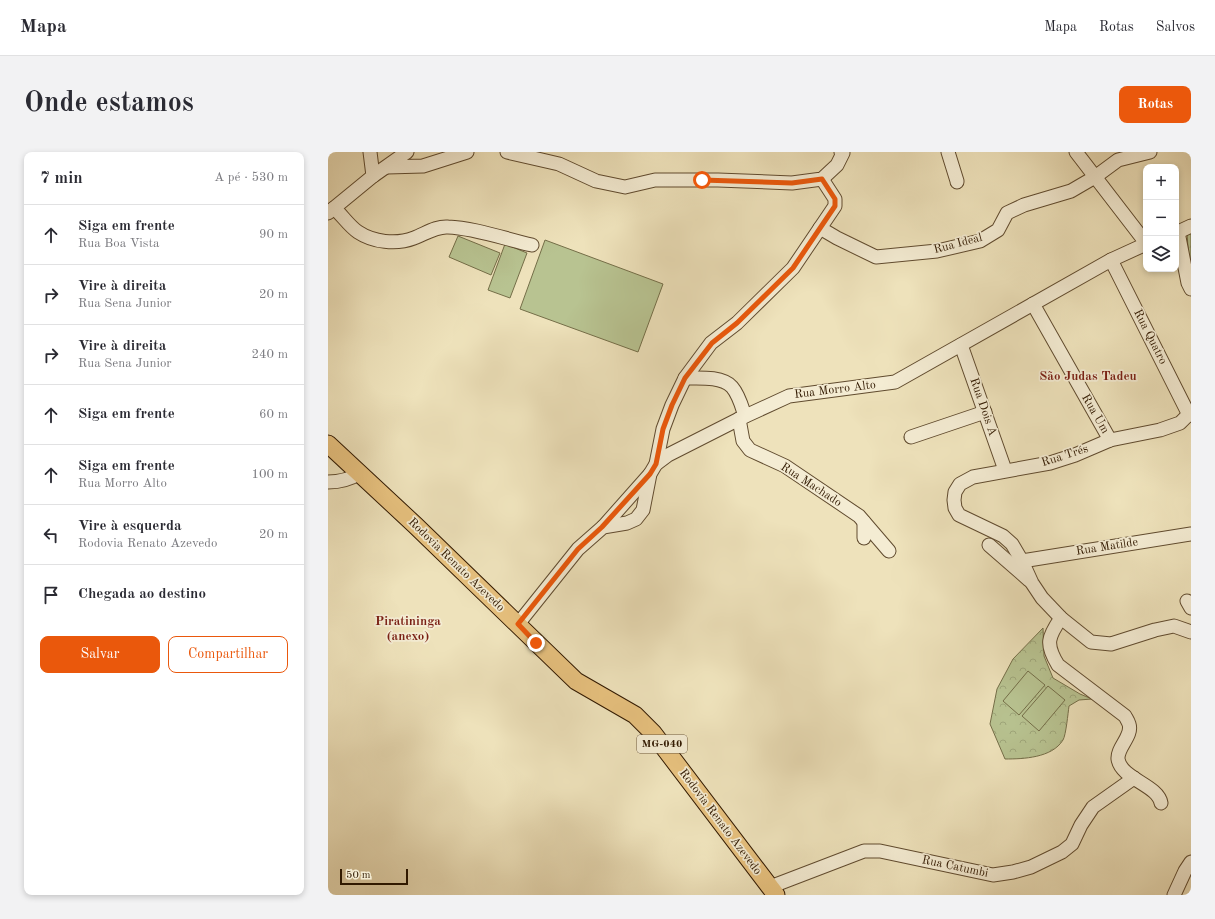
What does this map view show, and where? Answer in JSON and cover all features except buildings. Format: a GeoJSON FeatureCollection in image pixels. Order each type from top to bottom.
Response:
{"type":"FeatureCollection","features":[{"type":"Feature","properties":{"kind":"main road","name":"Rodovia Renato Azevedo"},"geometry":{"type":"LineString","coordinates":[[328,444],[576,681],[635,714],[653,733],[773,891]]}},
{"type":"Feature","properties":{"kind":"street"},"geometry":{"type":"LineString","coordinates":[[370,152],[373,176]]}},
{"type":"Feature","properties":{"kind":"street"},"geometry":{"type":"LineString","coordinates":[[407,152],[373,176],[331,210],[358,231],[379,241],[412,239],[446,226],[463,228],[532,245]]}},
{"type":"Feature","properties":{"kind":"street"},"geometry":{"type":"LineString","coordinates":[[387,167],[423,166],[467,152]]}},
{"type":"Feature","properties":{"kind":"street"},"geometry":{"type":"LineString","coordinates":[[508,152],[559,164],[596,181],[625,188],[655,180],[718,180],[792,183],[822,179],[838,165],[843,153],[841,152]]}},
{"type":"Feature","properties":{"kind":"street"},"geometry":{"type":"LineString","coordinates":[[948,152],[957,181],[956,182]]}},
{"type":"Feature","properties":{"kind":"street"},"geometry":{"type":"LineString","coordinates":[[1076,152],[1143,239]]}},
{"type":"Feature","properties":{"kind":"street","name":"Rua Ideal"},"geometry":{"type":"LineString","coordinates":[[820,228],[876,257],[937,251],[980,241],[998,230],[1007,213],[1024,205],[1071,191],[1118,160],[1150,152]]}},
{"type":"Feature","properties":{"kind":"street"},"geometry":{"type":"LineString","coordinates":[[518,624],[578,549],[602,527],[627,523],[636,519],[643,510],[663,429],[672,405],[685,378],[712,343],[737,323],[793,268],[835,206],[835,199],[822,179]]}},
{"type":"Feature","properties":{"kind":"street"},"geometry":{"type":"LineString","coordinates":[[1179,232],[1191,226]]}},
{"type":"Feature","properties":{"kind":"street"},"geometry":{"type":"LineString","coordinates":[[1178,236],[1188,283],[1191,289]]}},
{"type":"Feature","properties":{"kind":"street","name":"Rua Morro Alto"},"geometry":{"type":"LineString","coordinates":[[602,527],[653,469],[668,455],[742,417],[789,396],[895,382],[1111,260],[1143,244]]}},
{"type":"Feature","properties":{"kind":"street","name":"Rua Quatro"},"geometry":{"type":"LineString","coordinates":[[1111,260],[1190,413]]}},
{"type":"Feature","properties":{"kind":"street","name":"Rua Um"},"geometry":{"type":"LineString","coordinates":[[1033,304],[1110,440]]}},
{"type":"Feature","properties":{"kind":"street","name":"Rua Dois A"},"geometry":{"type":"LineString","coordinates":[[961,345],[1005,470]]}},
{"type":"Feature","properties":{"kind":"street","name":"Rua Machado"},"geometry":{"type":"LineString","coordinates":[[685,378],[715,378],[732,387],[739,398],[742,417],[743,441],[750,450],[785,466],[858,516],[890,551]]}},
{"type":"Feature","properties":{"kind":"street"},"geometry":{"type":"LineString","coordinates":[[911,438],[985,412]]}},
{"type":"Feature","properties":{"kind":"street","name":"Rua Trés"},"geometry":{"type":"LineString","coordinates":[[1022,561],[1012,544],[1003,536],[959,516],[955,508],[955,492],[960,484],[974,477],[1005,470],[1050,463],[1110,440],[1160,430],[1180,423],[1190,413]]}},
{"type":"Feature","properties":{"kind":"street"},"geometry":{"type":"LineString","coordinates":[[328,482],[339,482],[351,479],[360,473]]}},
{"type":"Feature","properties":{"kind":"street"},"geometry":{"type":"LineString","coordinates":[[864,522],[864,538]]}},
{"type":"Feature","properties":{"kind":"street","name":"Rua Matilde"},"geometry":{"type":"LineString","coordinates":[[1022,561],[1191,534]]}},
{"type":"Feature","properties":{"kind":"street"},"geometry":{"type":"LineString","coordinates":[[989,545],[1032,583]]}},
{"type":"Feature","properties":{"kind":"street"},"geometry":{"type":"LineString","coordinates":[[1022,561],[1032,583],[1042,598],[1061,618],[1091,642],[1111,644],[1155,630],[1174,626],[1191,632]]}},
{"type":"Feature","properties":{"kind":"street"},"geometry":{"type":"LineString","coordinates":[[1061,618],[1053,630],[1050,640],[1051,653],[1058,665],[1125,716],[1130,725],[1128,733],[1119,751],[1118,759],[1121,766],[1160,798],[1160,803]]}},
{"type":"Feature","properties":{"kind":"street","name":"Rua Catumbi"},"geometry":{"type":"LineString","coordinates":[[773,891],[864,851],[880,852],[993,875],[1031,867],[1062,852],[1072,844],[1081,824],[1093,808],[1134,778]]}},
{"type":"Feature","properties":{"kind":"street"},"geometry":{"type":"LineString","coordinates":[[1174,895],[1185,871],[1191,862]]}},
{"type":"Feature","properties":{"kind":"green space"},"geometry":{"type":"Polygon","coordinates":[[[1191,228],[1191,285],[1187,232],[1191,228]]]}},
{"type":"Feature","properties":{"kind":"green space"},"geometry":{"type":"Polygon","coordinates":[[[458,236],[500,253],[491,275],[449,257],[458,236]]]}},
{"type":"Feature","properties":{"kind":"green space"},"geometry":{"type":"Polygon","coordinates":[[[545,240],[663,284],[638,352],[520,309],[545,240]]]}},
{"type":"Feature","properties":{"kind":"green space"},"geometry":{"type":"Polygon","coordinates":[[[505,244],[527,253],[510,298],[488,290],[505,244]]]}},
{"type":"Feature","properties":{"kind":"green space"},"geometry":{"type":"Polygon","coordinates":[[[1043,628],[1044,656],[1053,678],[1080,694],[1092,699],[1079,700],[1069,706],[1063,740],[1052,751],[1028,758],[1005,759],[990,724],[997,689],[1013,659],[1043,628]]]}},
{"type":"Feature","properties":{"kind":"green space"},"geometry":{"type":"Polygon","coordinates":[[[1028,671],[1045,685],[1019,715],[1003,701],[1028,671]]]}},
{"type":"Feature","properties":{"kind":"green space"},"geometry":{"type":"Polygon","coordinates":[[[1048,686],[1065,700],[1039,731],[1022,716],[1048,686]]]}},
{"type":"Feature","properties":{"kind":"district","name":"São Judas Tadeu"},"geometry":{"type":"Point","coordinates":[1088,376]}},
{"type":"Feature","properties":{"kind":"district","name":"Piratininga (anexo)"},"geometry":{"type":"Point","coordinates":[408,628]}},
{"type":"Feature","properties":{"kind":"route"},"geometry":{"type":"LineString","coordinates":[[536,643],[518,624],[578,549],[602,527],[650,474],[656,464],[663,429],[672,405],[685,378],[712,343],[737,323],[793,268],[835,206],[835,199],[822,179],[792,183],[702,180]]}}]}
